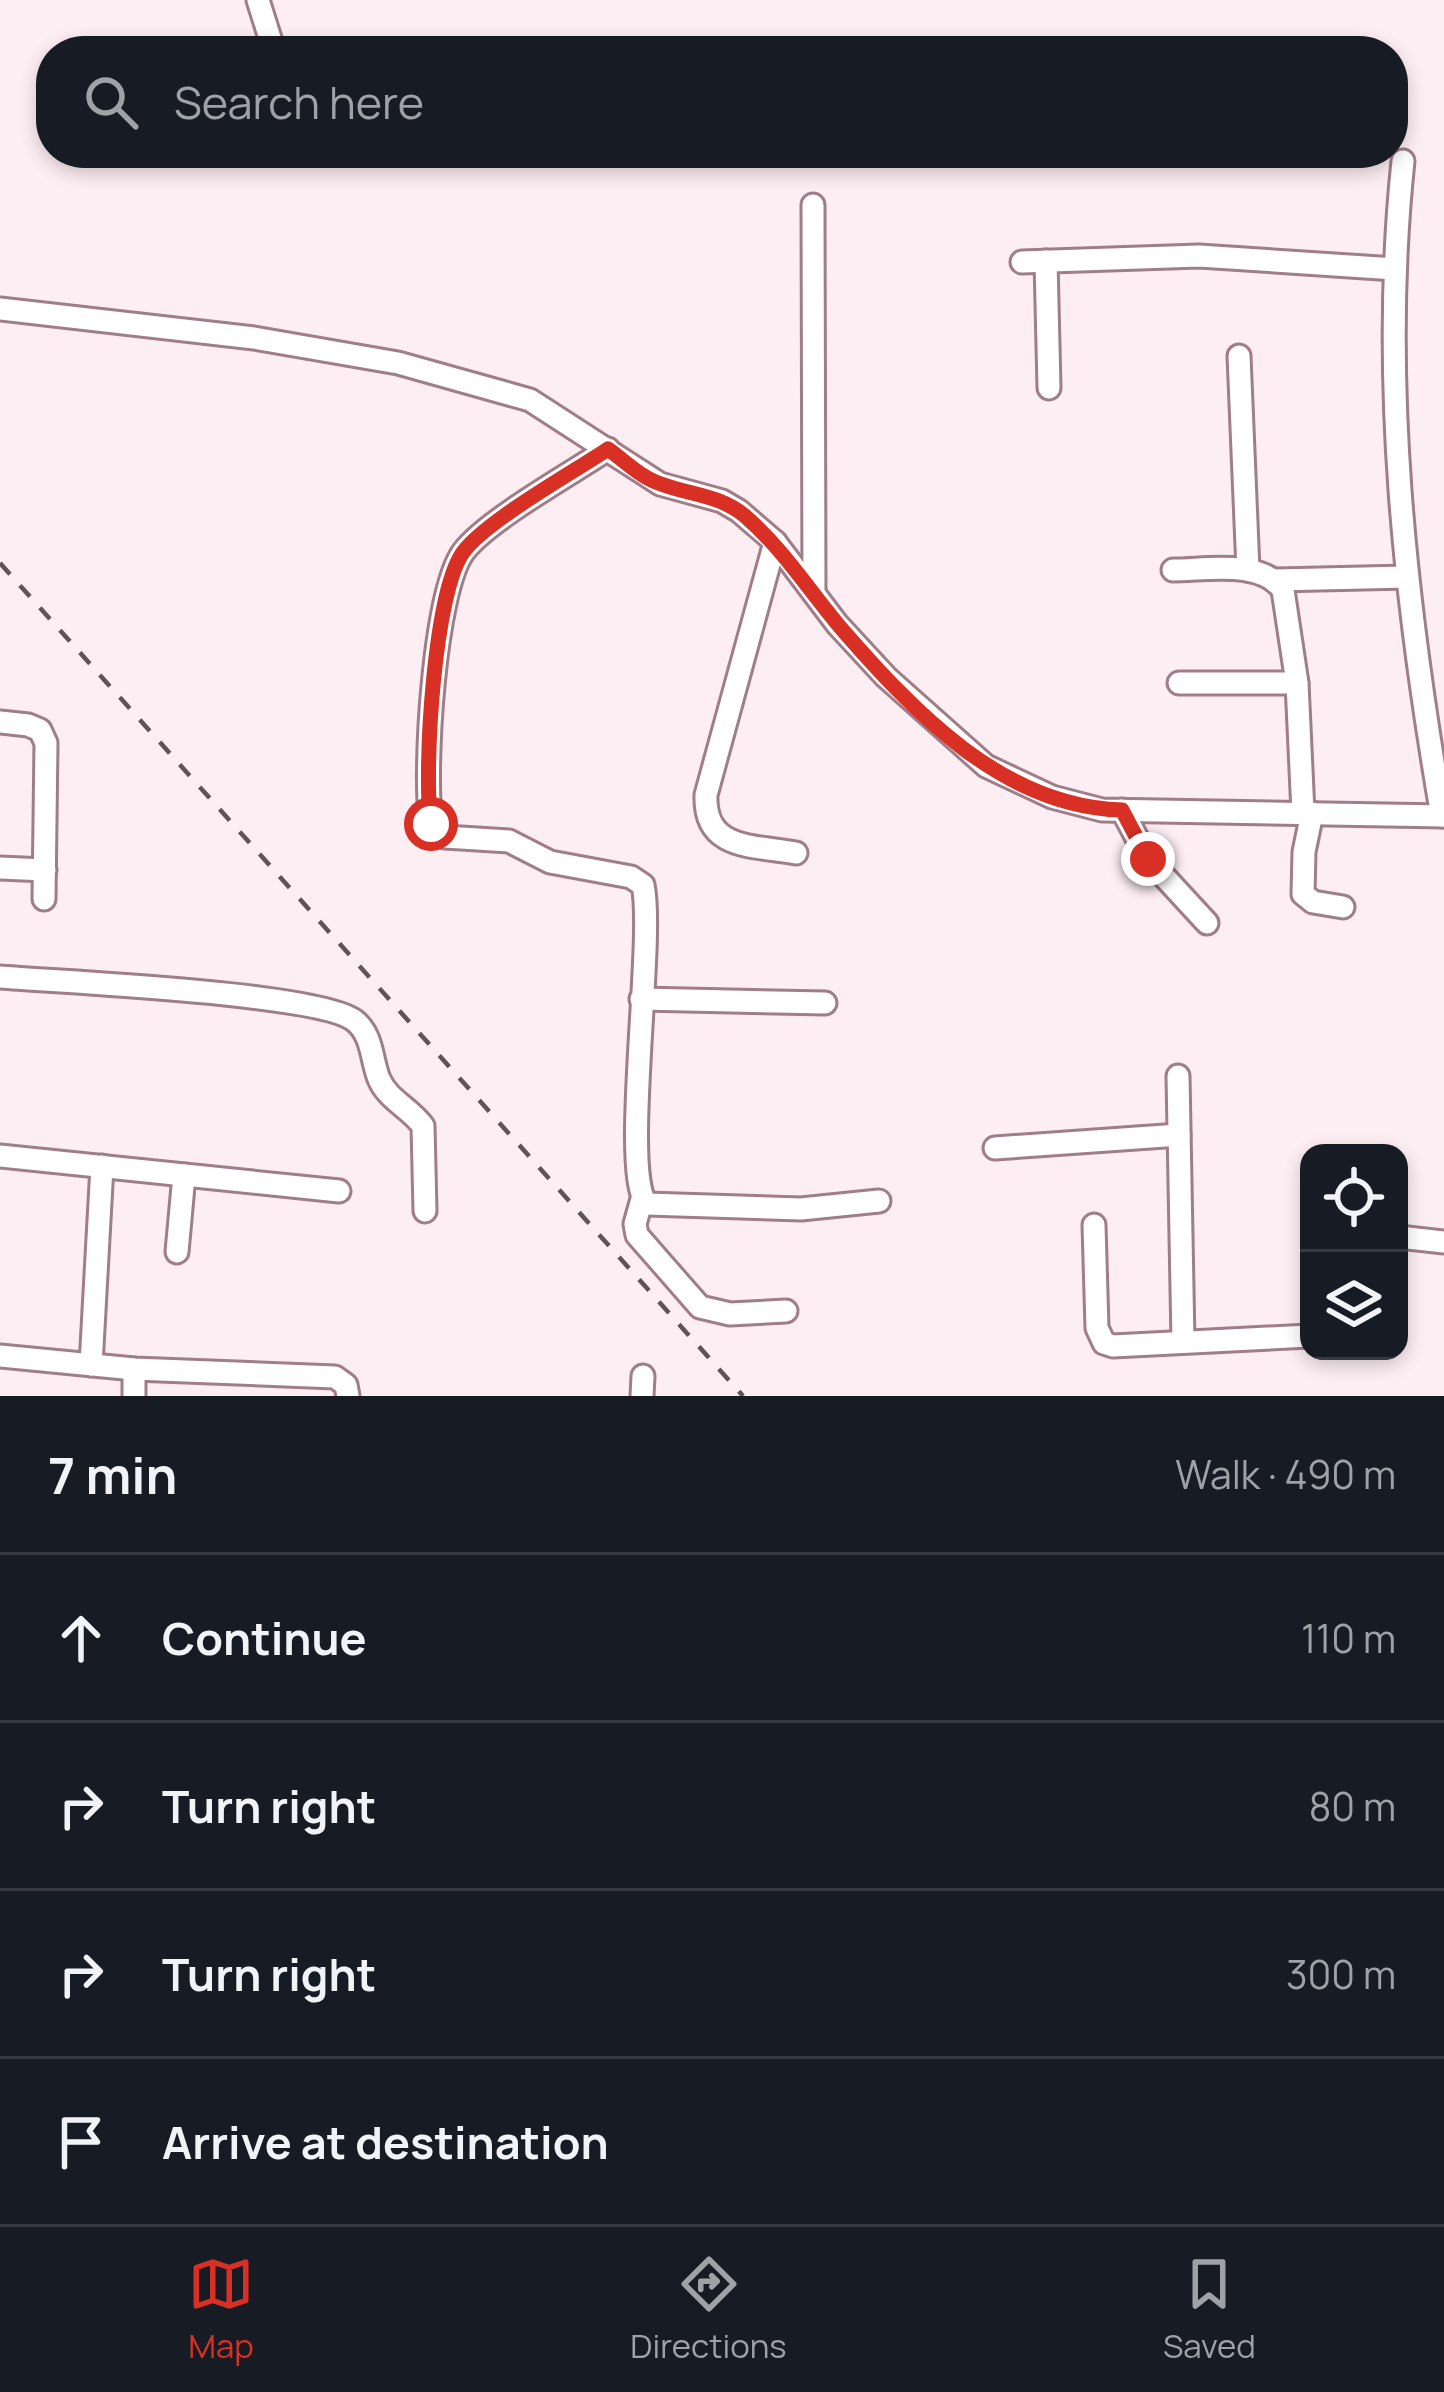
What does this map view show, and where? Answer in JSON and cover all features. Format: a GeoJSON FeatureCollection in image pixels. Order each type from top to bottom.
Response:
{"type":"FeatureCollection","features":[{"type":"Feature","properties":{"kind":"street"},"geometry":{"type":"LineString","coordinates":[[258,0],[269,36]]}},
{"type":"Feature","properties":{"kind":"street"},"geometry":{"type":"LineString","coordinates":[[0,309],[254,338],[398,363],[530,400],[660,484],[722,501],[775,542],[886,677],[986,766],[1052,797],[1102,810],[1443,816],[1419,687],[1407,578],[1395,368],[1395,269],[1402,168]]}},
{"type":"Feature","properties":{"kind":"street"},"geometry":{"type":"LineString","coordinates":[[813,206],[814,592]]}},
{"type":"Feature","properties":{"kind":"street"},"geometry":{"type":"LineString","coordinates":[[1022,262],[1199,256],[1395,269]]}},
{"type":"Feature","properties":{"kind":"street"},"geometry":{"type":"LineString","coordinates":[[1046,261],[1049,388]]}},
{"type":"Feature","properties":{"kind":"street"},"geometry":{"type":"LineString","coordinates":[[1239,356],[1248,570]]}},
{"type":"Feature","properties":{"kind":"street"},"geometry":{"type":"LineString","coordinates":[[608,449],[476,539],[458,561],[438,651],[430,815],[436,832],[445,836],[509,841],[550,862],[639,880],[645,895],[638,1235],[700,1307],[730,1314],[785,1311]]}},
{"type":"Feature","properties":{"kind":"street"},"geometry":{"type":"LineString","coordinates":[[775,542],[706,795],[705,817],[726,840],[796,853]]}},
{"type":"Feature","properties":{"kind":"street"},"geometry":{"type":"LineString","coordinates":[[1173,570],[1248,570],[1276,580],[1407,578]]}},
{"type":"Feature","properties":{"kind":"street"},"geometry":{"type":"LineString","coordinates":[[1276,580],[1286,602],[1297,683],[1307,813],[1303,894],[1313,902],[1342,907]]}},
{"type":"Feature","properties":{"kind":"street"},"geometry":{"type":"LineString","coordinates":[[1179,682],[1297,683]]}},
{"type":"Feature","properties":{"kind":"street"},"geometry":{"type":"LineString","coordinates":[[1419,687],[1444,687]]}},
{"type":"Feature","properties":{"kind":"street"},"geometry":{"type":"LineString","coordinates":[[0,722],[40,730],[46,743],[44,898]]}},
{"type":"Feature","properties":{"kind":"street"},"geometry":{"type":"LineString","coordinates":[[1122,810],[1148,859],[1207,922]]}},
{"type":"Feature","properties":{"kind":"street"},"geometry":{"type":"LineString","coordinates":[[0,868],[45,870]]}},
{"type":"Feature","properties":{"kind":"street"},"geometry":{"type":"LineString","coordinates":[[0,976],[284,1001],[340,1011],[360,1025],[385,1090],[423,1126],[425,1211]]}},
{"type":"Feature","properties":{"kind":"street"},"geometry":{"type":"LineString","coordinates":[[641,999],[825,1003]]}},
{"type":"Feature","properties":{"kind":"street"},"geometry":{"type":"LineString","coordinates":[[1178,1076],[1183,1342]]}},
{"type":"Feature","properties":{"kind":"street"},"geometry":{"type":"LineString","coordinates":[[995,1148],[1179,1135]]}},
{"type":"Feature","properties":{"kind":"street"},"geometry":{"type":"LineString","coordinates":[[0,1156],[339,1191]]}},
{"type":"Feature","properties":{"kind":"street"},"geometry":{"type":"LineString","coordinates":[[91,1365],[102,1166]]}},
{"type":"Feature","properties":{"kind":"street"},"geometry":{"type":"LineString","coordinates":[[177,1252],[184,1175]]}},
{"type":"Feature","properties":{"kind":"street"},"geometry":{"type":"LineString","coordinates":[[642,1199],[658,1207],[782,1209],[879,1202]]}},
{"type":"Feature","properties":{"kind":"street"},"geometry":{"type":"LineString","coordinates":[[1094,1226],[1098,1337],[1113,1346],[1300,1336]]}},
{"type":"Feature","properties":{"kind":"street"},"geometry":{"type":"LineString","coordinates":[[1408,1238],[1444,1242]]}},
{"type":"Feature","properties":{"kind":"street"},"geometry":{"type":"LineString","coordinates":[[0,1356],[300,1386],[343,1380],[348,1396]]}},
{"type":"Feature","properties":{"kind":"street"},"geometry":{"type":"LineString","coordinates":[[134,1369],[134,1396]]}},
{"type":"Feature","properties":{"kind":"railway"},"geometry":{"type":"LineString","coordinates":[[0,563],[743,1396]]}},
{"type":"Feature","properties":{"kind":"route"},"geometry":{"type":"LineString","coordinates":[[431,824],[434,685],[446,603],[458,561],[476,539],[608,449],[660,484],[722,501],[739,511],[775,542],[837,624],[886,677],[952,739],[1016,782],[1052,797],[1102,810],[1122,810],[1148,859]]}}]}
